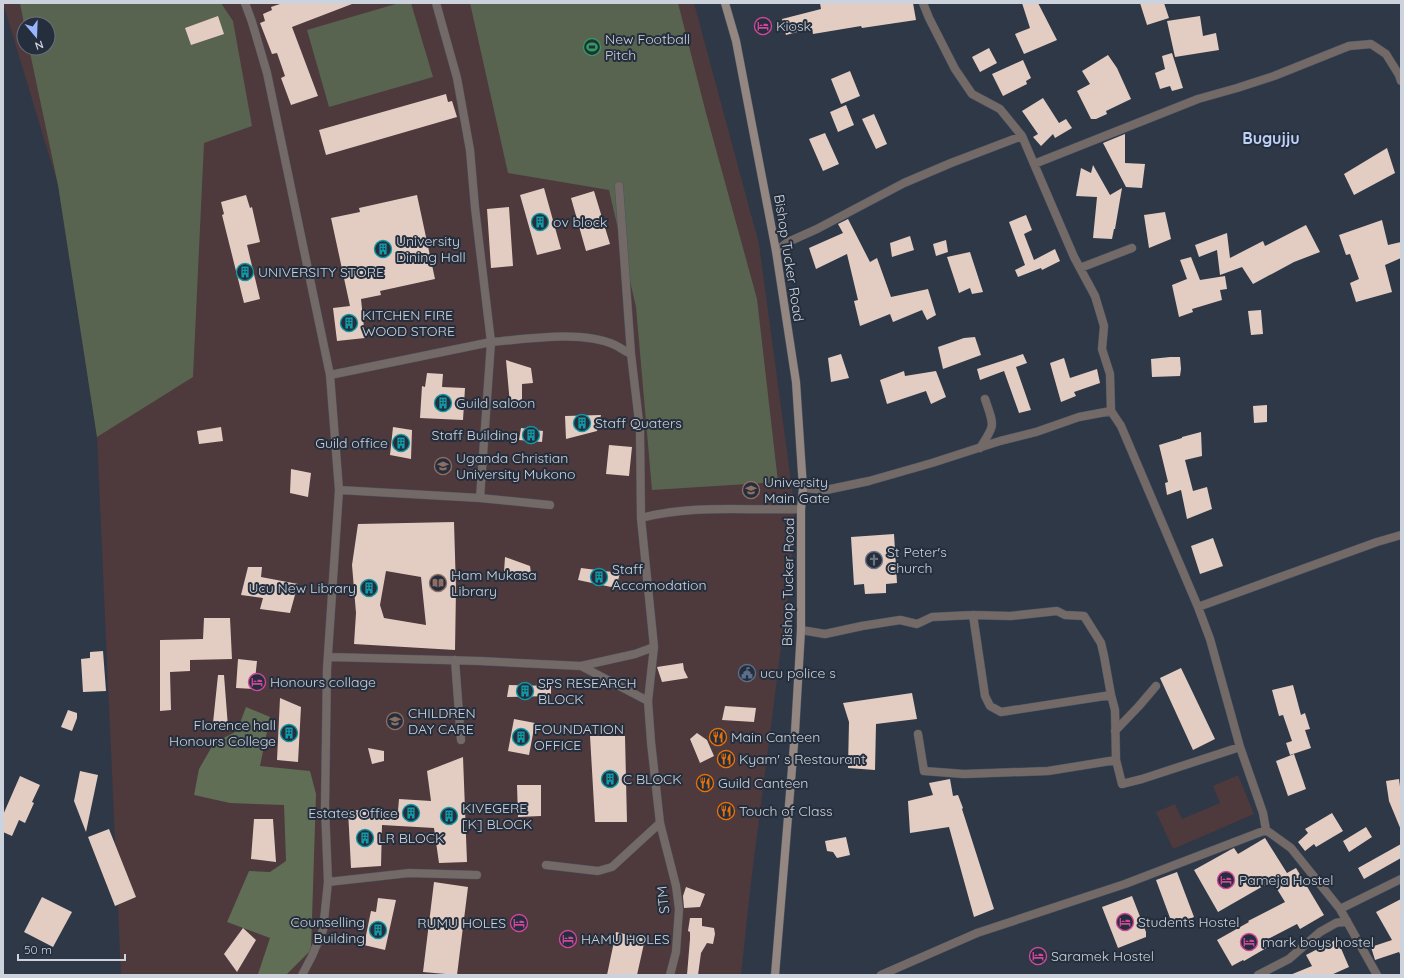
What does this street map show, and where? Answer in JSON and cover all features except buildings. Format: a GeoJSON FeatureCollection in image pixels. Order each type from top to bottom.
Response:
{"type":"FeatureCollection","features":[{"type":"Feature","properties":{"kind":"main road","name":"Bishop Tucker Road"},"geometry":{"type":"LineString","coordinates":[[725,3],[736,41],[776,251],[796,382],[803,488],[801,509],[801,630],[795,732],[775,975]]}},
{"type":"Feature","properties":{"kind":"street"},"geometry":{"type":"LineString","coordinates":[[245,3],[267,73],[330,375],[339,490],[327,669],[325,799],[328,882],[323,930],[302,975]]}},
{"type":"Feature","properties":{"kind":"street"},"geometry":{"type":"LineString","coordinates":[[436,3],[457,78],[470,150],[475,208],[491,342],[480,498]]}},
{"type":"Feature","properties":{"kind":"street"},"geometry":{"type":"LineString","coordinates":[[923,3],[955,69],[972,94],[1000,109],[1022,136],[1067,241],[1095,296],[1104,326],[1102,349],[1110,374],[1111,411],[1121,426],[1198,607],[1210,640],[1240,747],[1263,813],[1266,830],[1291,848],[1340,909],[1377,975]]}},
{"type":"Feature","properties":{"kind":"street"},"geometry":{"type":"LineString","coordinates":[[1034,164],[1198,99],[1274,76],[1349,46],[1370,44],[1386,54],[1401,81]]}},
{"type":"Feature","properties":{"kind":"street"},"geometry":{"type":"LineString","coordinates":[[776,251],[788,242],[817,229],[904,183],[1022,136]]}},
{"type":"Feature","properties":{"kind":"street","name":"STM"},"geometry":{"type":"LineString","coordinates":[[619,186],[632,354],[640,430],[641,518],[654,647],[648,701],[660,824],[676,886],[678,909],[676,952],[670,975]]}},
{"type":"Feature","properties":{"kind":"street"},"geometry":{"type":"LineString","coordinates":[[1080,268],[1132,248]]}},
{"type":"Feature","properties":{"kind":"street"},"geometry":{"type":"LineString","coordinates":[[330,375],[491,342],[568,337],[594,340],[614,345],[632,354]]}},
{"type":"Feature","properties":{"kind":"street"},"geometry":{"type":"LineString","coordinates":[[980,448],[990,433],[993,423],[985,399]]}},
{"type":"Feature","properties":{"kind":"street"},"geometry":{"type":"LineString","coordinates":[[803,488],[826,490],[869,481],[932,464],[1079,417],[1111,411]]}},
{"type":"Feature","properties":{"kind":"street"},"geometry":{"type":"LineString","coordinates":[[339,490],[480,498],[550,505]]}},
{"type":"Feature","properties":{"kind":"street"},"geometry":{"type":"LineString","coordinates":[[641,518],[667,511],[732,508],[801,509]]}},
{"type":"Feature","properties":{"kind":"street"},"geometry":{"type":"LineString","coordinates":[[1198,607],[1401,535]]}},
{"type":"Feature","properties":{"kind":"street"},"geometry":{"type":"LineString","coordinates":[[801,630],[825,634],[900,620],[917,624],[932,617],[973,615],[1010,616],[1057,610],[1065,614],[1084,616],[1101,643],[1115,710],[1116,760],[1122,784],[1142,779],[1240,747]]}},
{"type":"Feature","properties":{"kind":"street"},"geometry":{"type":"LineString","coordinates":[[973,615],[985,696],[990,706],[1001,712],[1111,695]]}},
{"type":"Feature","properties":{"kind":"street"},"geometry":{"type":"LineString","coordinates":[[328,656],[581,666],[636,654],[654,647]]}},
{"type":"Feature","properties":{"kind":"street"},"geometry":{"type":"LineString","coordinates":[[455,660],[461,740]]}},
{"type":"Feature","properties":{"kind":"street"},"geometry":{"type":"LineString","coordinates":[[581,666],[648,701]]}},
{"type":"Feature","properties":{"kind":"street"},"geometry":{"type":"LineString","coordinates":[[1115,731],[1156,686]]}},
{"type":"Feature","properties":{"kind":"street"},"geometry":{"type":"LineString","coordinates":[[918,734],[924,771],[964,774],[1048,771],[1116,760]]}},
{"type":"Feature","properties":{"kind":"street"},"geometry":{"type":"LineString","coordinates":[[546,865],[598,871],[612,867],[660,824]]}},
{"type":"Feature","properties":{"kind":"street"},"geometry":{"type":"LineString","coordinates":[[881,975],[978,933],[1125,884],[1266,830]]}},
{"type":"Feature","properties":{"kind":"street"},"geometry":{"type":"LineString","coordinates":[[328,882],[408,873],[477,875]]}},
{"type":"Feature","properties":{"kind":"street"},"geometry":{"type":"LineString","coordinates":[[1340,909],[1401,878]]}},
{"type":"Feature","properties":{"kind":"street"},"geometry":{"type":"LineString","coordinates":[[1258,975],[1289,959],[1320,932],[1336,923],[1347,921]]}},
{"type":"Feature","properties":{"kind":"shaded area","name":"Uganda Christian University Mukono"},"geometry":{"type":"Polygon","coordinates":[[[3,3],[694,3],[759,244],[793,496],[795,521],[789,585],[751,882],[741,975],[121,975],[97,437],[58,185],[19,56],[56,56],[56,16],[16,16],[16,46],[3,3]]]}},
{"type":"Feature","properties":{"kind":"shaded area"},"geometry":{"type":"Polygon","coordinates":[[[1238,775],[1254,814],[1173,849],[1156,812],[1175,804],[1182,819],[1220,803],[1213,786],[1238,775]]]}},
{"type":"Feature","properties":{"kind":"green space"},"geometry":{"type":"Polygon","coordinates":[[[20,3],[221,3],[233,21],[252,126],[204,143],[193,377],[97,437],[58,185],[31,56],[56,56],[56,16],[22,16],[20,3]]]}},
{"type":"Feature","properties":{"kind":"green space"},"geometry":{"type":"Polygon","coordinates":[[[399,3],[411,3],[433,77],[329,107],[307,30],[399,3]]]}},
{"type":"Feature","properties":{"kind":"green space"},"geometry":{"type":"Polygon","coordinates":[[[470,3],[678,3],[706,113],[757,299],[778,482],[652,490],[636,307],[609,190],[508,173],[470,3]]]}},
{"type":"Feature","properties":{"kind":"green space"},"geometry":{"type":"Polygon","coordinates":[[[246,707],[270,717],[260,766],[310,771],[316,794],[311,950],[286,975],[259,975],[258,974],[270,938],[227,922],[249,871],[270,872],[286,861],[284,805],[230,803],[194,795],[199,769],[214,743],[237,731],[246,707]]]}},
{"type":"Feature","properties":{"kind":"place","name":"Kiosk"},"geometry":{"type":"Point","coordinates":[763,26]}},
{"type":"Feature","properties":{"kind":"place","name":"New Football Pitch"},"geometry":{"type":"Point","coordinates":[592,47]}},
{"type":"Feature","properties":{"kind":"place","name":"ov block"},"geometry":{"type":"Point","coordinates":[540,222]}},
{"type":"Feature","properties":{"kind":"place","name":"University Dining Hall"},"geometry":{"type":"Point","coordinates":[383,249]}},
{"type":"Feature","properties":{"kind":"place","name":"UNIVERSITY STORE"},"geometry":{"type":"Point","coordinates":[245,272]}},
{"type":"Feature","properties":{"kind":"place","name":"KITCHEN FIRE WOOD STORE"},"geometry":{"type":"Point","coordinates":[349,323]}},
{"type":"Feature","properties":{"kind":"place","name":"Guild saloon"},"geometry":{"type":"Point","coordinates":[443,403]}},
{"type":"Feature","properties":{"kind":"place","name":"Staff Quaters"},"geometry":{"type":"Point","coordinates":[582,423]}},
{"type":"Feature","properties":{"kind":"place","name":"Staff Building"},"geometry":{"type":"Point","coordinates":[531,435]}},
{"type":"Feature","properties":{"kind":"place","name":"Guild office"},"geometry":{"type":"Point","coordinates":[401,443]}},
{"type":"Feature","properties":{"kind":"place","name":"Uganda Christian University Mukono"},"geometry":{"type":"Point","coordinates":[443,466]}},
{"type":"Feature","properties":{"kind":"place","name":"University Main Gate"},"geometry":{"type":"Point","coordinates":[751,490]}},
{"type":"Feature","properties":{"kind":"place","name":"St Peter's Church"},"geometry":{"type":"Point","coordinates":[874,560]}},
{"type":"Feature","properties":{"kind":"place","name":"Staff Accomodation"},"geometry":{"type":"Point","coordinates":[599,577]}},
{"type":"Feature","properties":{"kind":"place","name":"Ham Mukasa Library"},"geometry":{"type":"Point","coordinates":[438,583]}},
{"type":"Feature","properties":{"kind":"place","name":"Ucu New Library"},"geometry":{"type":"Point","coordinates":[369,588]}},
{"type":"Feature","properties":{"kind":"place","name":"ucu police s"},"geometry":{"type":"Point","coordinates":[747,673]}},
{"type":"Feature","properties":{"kind":"place","name":"Honours collage"},"geometry":{"type":"Point","coordinates":[257,682]}},
{"type":"Feature","properties":{"kind":"place","name":"SPS RESEARCH BLOCK"},"geometry":{"type":"Point","coordinates":[525,691]}},
{"type":"Feature","properties":{"kind":"place","name":"CHILDREN DAY CARE"},"geometry":{"type":"Point","coordinates":[395,721]}},
{"type":"Feature","properties":{"kind":"place","name":"Florence hall Honours College"},"geometry":{"type":"Point","coordinates":[289,733]}},
{"type":"Feature","properties":{"kind":"place","name":"FOUNDATION OFFICE"},"geometry":{"type":"Point","coordinates":[521,737]}},
{"type":"Feature","properties":{"kind":"place","name":"Main Canteen"},"geometry":{"type":"Point","coordinates":[718,737]}},
{"type":"Feature","properties":{"kind":"place","name":"Kyam' s Restaurant"},"geometry":{"type":"Point","coordinates":[726,759]}},
{"type":"Feature","properties":{"kind":"place","name":"C BLOCK"},"geometry":{"type":"Point","coordinates":[610,779]}},
{"type":"Feature","properties":{"kind":"place","name":"Guild Canteen"},"geometry":{"type":"Point","coordinates":[705,783]}},
{"type":"Feature","properties":{"kind":"place","name":"Touch of Class"},"geometry":{"type":"Point","coordinates":[726,811]}},
{"type":"Feature","properties":{"kind":"place","name":"Estates Office"},"geometry":{"type":"Point","coordinates":[411,813]}},
{"type":"Feature","properties":{"kind":"place","name":"KIVEGERE [K] BLOCK"},"geometry":{"type":"Point","coordinates":[449,816]}},
{"type":"Feature","properties":{"kind":"place","name":"LR BLOCK"},"geometry":{"type":"Point","coordinates":[365,838]}},
{"type":"Feature","properties":{"kind":"place","name":"Pameja Hostel"},"geometry":{"type":"Point","coordinates":[1226,880]}},
{"type":"Feature","properties":{"kind":"place","name":"Students Hostel"},"geometry":{"type":"Point","coordinates":[1125,922]}},
{"type":"Feature","properties":{"kind":"place","name":"RUMU HOLES"},"geometry":{"type":"Point","coordinates":[519,923]}},
{"type":"Feature","properties":{"kind":"place","name":"Counselling Building"},"geometry":{"type":"Point","coordinates":[378,930]}},
{"type":"Feature","properties":{"kind":"place","name":"HAMU HOLES"},"geometry":{"type":"Point","coordinates":[568,939]}},
{"type":"Feature","properties":{"kind":"place","name":"mark boys hostel"},"geometry":{"type":"Point","coordinates":[1249,942]}},
{"type":"Feature","properties":{"kind":"place","name":"Saramek Hostel"},"geometry":{"type":"Point","coordinates":[1038,956]}},
{"type":"Feature","properties":{"kind":"district","name":"Bugujju"},"geometry":{"type":"Point","coordinates":[1271,138]}}]}
